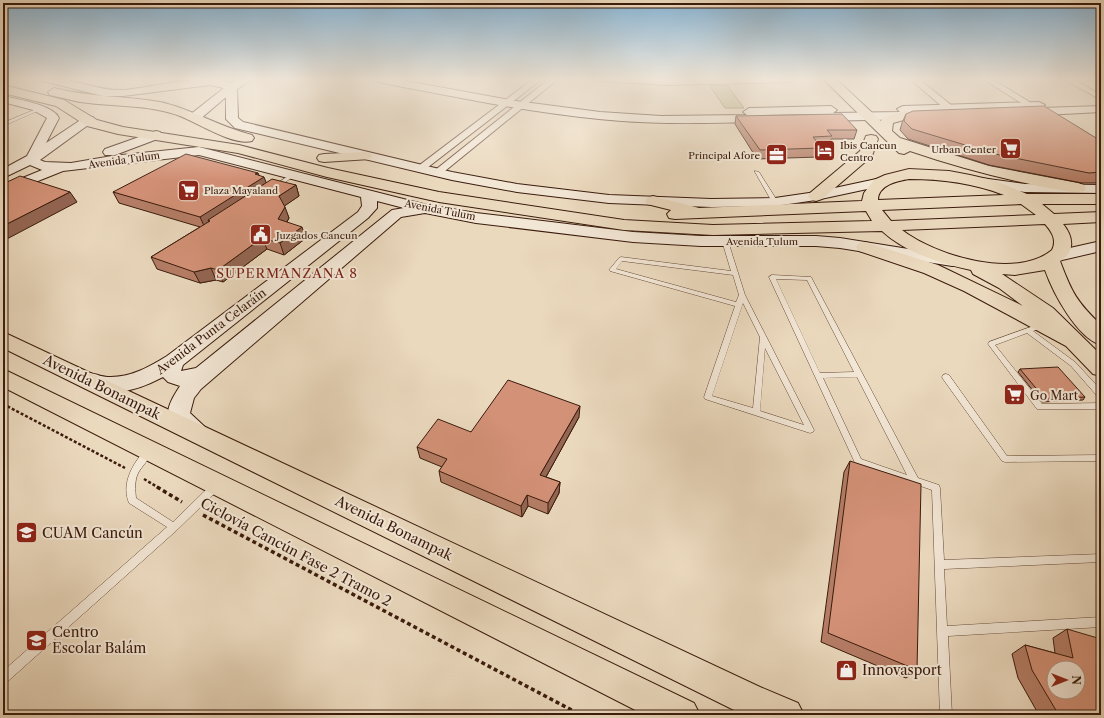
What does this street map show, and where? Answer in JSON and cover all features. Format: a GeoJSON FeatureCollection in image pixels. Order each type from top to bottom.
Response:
{"type":"FeatureCollection","features":[{"type":"Feature","properties":{"kind":"main road"},"geometry":{"type":"LineString","coordinates":[[76,113],[89,120],[105,113]]}},
{"type":"Feature","properties":{"kind":"main road"},"geometry":{"type":"LineString","coordinates":[[180,113],[195,117],[225,132],[324,158],[520,199],[625,214],[707,214],[1025,200],[1101,199]]}},
{"type":"Feature","properties":{"kind":"main road"},"geometry":{"type":"LineString","coordinates":[[855,113],[883,140],[923,162],[963,178]]}},
{"type":"Feature","properties":{"kind":"main road"},"geometry":{"type":"LineString","coordinates":[[855,113],[883,140],[992,172],[1035,182],[1078,188]]}},
{"type":"Feature","properties":{"kind":"main road"},"geometry":{"type":"LineString","coordinates":[[816,196],[883,140],[887,121],[906,115]]}},
{"type":"Feature","properties":{"kind":"main road"},"geometry":{"type":"LineString","coordinates":[[156,135],[183,125],[195,117]]}},
{"type":"Feature","properties":{"kind":"main road","name":"Avenida Tulum"},"geometry":{"type":"LineString","coordinates":[[89,120],[102,126],[123,131],[239,149],[327,172],[439,197],[624,225],[713,230],[884,227],[1101,217]]}},
{"type":"Feature","properties":{"kind":"main road"},"geometry":{"type":"LineString","coordinates":[[239,149],[261,159],[273,169]]}},
{"type":"Feature","properties":{"kind":"main road"},"geometry":{"type":"LineString","coordinates":[[324,158],[365,156]]}},
{"type":"Feature","properties":{"kind":"main road"},"geometry":{"type":"LineString","coordinates":[[888,180],[896,169],[894,161]]}},
{"type":"Feature","properties":{"kind":"main road"},"geometry":{"type":"LineString","coordinates":[[963,263],[993,268],[1016,269],[1036,266],[1055,258],[1062,249],[1064,241],[1061,231],[1052,219],[1025,200],[980,182],[963,178],[925,174],[888,180],[875,186],[871,192],[869,200],[870,206],[884,227],[918,248],[963,263],[1002,282],[1040,309],[1074,341],[1088,361]]}},
{"type":"Feature","properties":{"kind":"main road"},"geometry":{"type":"LineString","coordinates":[[653,201],[707,214]]}},
{"type":"Feature","properties":{"kind":"main road"},"geometry":{"type":"LineString","coordinates":[[865,247],[936,272],[971,287],[1035,328],[1074,341]]}},
{"type":"Feature","properties":{"kind":"main road"},"geometry":{"type":"LineString","coordinates":[[1055,258],[1061,289],[1074,309],[1101,338]]}},
{"type":"Feature","properties":{"kind":"main road","name":"Avenida Bonampak"},"geometry":{"type":"LineString","coordinates":[[3,339],[734,692],[786,715]]}},
{"type":"Feature","properties":{"kind":"main road"},"geometry":{"type":"LineString","coordinates":[[3,377],[141,461],[218,485],[682,715]]}},
{"type":"Feature","properties":{"kind":"street"},"geometry":{"type":"LineString","coordinates":[[32,160],[53,118],[52,115],[47,113]]}},
{"type":"Feature","properties":{"kind":"street"},"geometry":{"type":"LineString","coordinates":[[195,117],[200,113]]}},
{"type":"Feature","properties":{"kind":"street"},"geometry":{"type":"LineString","coordinates":[[232,113],[232,119],[239,125],[437,173],[517,188],[609,199],[711,203],[775,202],[816,196],[888,180]]}},
{"type":"Feature","properties":{"kind":"street"},"geometry":{"type":"LineString","coordinates":[[420,169],[501,113]]}},
{"type":"Feature","properties":{"kind":"street"},"geometry":{"type":"LineString","coordinates":[[437,173],[504,113]]}},
{"type":"Feature","properties":{"kind":"street"},"geometry":{"type":"LineString","coordinates":[[569,113],[639,118],[721,120],[863,113]]}},
{"type":"Feature","properties":{"kind":"street"},"geometry":{"type":"LineString","coordinates":[[855,113],[906,115],[990,113]]}},
{"type":"Feature","properties":{"kind":"street"},"geometry":{"type":"LineString","coordinates":[[1042,113],[1052,119]]}},
{"type":"Feature","properties":{"kind":"street"},"geometry":{"type":"LineString","coordinates":[[4,173],[32,160],[89,120]]}},
{"type":"Feature","properties":{"kind":"street"},"geometry":{"type":"LineString","coordinates":[[3,191],[58,168],[156,135]]}},
{"type":"Feature","properties":{"kind":"street","name":"Avenida Tulum"},"geometry":{"type":"LineString","coordinates":[[32,160],[35,163],[44,166],[58,168],[190,151],[206,152],[427,209],[540,227],[626,236],[725,241],[816,241],[865,247],[963,263]]}},
{"type":"Feature","properties":{"kind":"street"},"geometry":{"type":"LineString","coordinates":[[980,182],[1025,188],[1101,189]]}},
{"type":"Feature","properties":{"kind":"street"},"geometry":{"type":"LineString","coordinates":[[363,215],[371,207],[371,202],[367,194]]}},
{"type":"Feature","properties":{"kind":"street","name":"Avenida Punta Celaráin"},"geometry":{"type":"LineString","coordinates":[[197,433],[180,416],[180,404],[187,390],[203,374],[397,213],[405,210],[427,209]]}},
{"type":"Feature","properties":{"kind":"street"},"geometry":{"type":"LineString","coordinates":[[363,215],[379,213],[385,215],[388,220]]}},
{"type":"Feature","properties":{"kind":"street","name":"Avenida Punta Celaráin"},"geometry":{"type":"LineString","coordinates":[[84,378],[109,385],[130,382],[153,374],[174,361],[363,215]]}},
{"type":"Feature","properties":{"kind":"street"},"geometry":{"type":"LineString","coordinates":[[1055,258],[1101,246]]}},
{"type":"Feature","properties":{"kind":"street"},"geometry":{"type":"LineString","coordinates":[[174,361],[170,371],[174,378],[186,379],[203,374]]}},
{"type":"Feature","properties":{"kind":"lane"},"geometry":{"type":"LineString","coordinates":[[3,124],[31,113]]}},
{"type":"Feature","properties":{"kind":"lane"},"geometry":{"type":"LineString","coordinates":[[757,172],[775,202]]}},
{"type":"Feature","properties":{"kind":"lane"},"geometry":{"type":"LineString","coordinates":[[270,191],[293,175]]}},
{"type":"Feature","properties":{"kind":"lane"},"geometry":{"type":"LineString","coordinates":[[725,241],[742,295],[810,430],[708,397],[742,295]]}},
{"type":"Feature","properties":{"kind":"lane"},"geometry":{"type":"LineString","coordinates":[[736,273],[621,259],[612,270],[738,305]]}},
{"type":"Feature","properties":{"kind":"lane"},"geometry":{"type":"LineString","coordinates":[[915,481],[810,278],[772,277],[858,461],[915,481],[936,488],[946,715]]}},
{"type":"Feature","properties":{"kind":"lane"},"geometry":{"type":"LineString","coordinates":[[1101,395],[1088,361],[1035,328],[991,344],[1040,407],[1101,406]]}},
{"type":"Feature","properties":{"kind":"lane"},"geometry":{"type":"LineString","coordinates":[[756,412],[763,338]]}},
{"type":"Feature","properties":{"kind":"lane"},"geometry":{"type":"LineString","coordinates":[[818,376],[859,374]]}},
{"type":"Feature","properties":{"kind":"lane"},"geometry":{"type":"LineString","coordinates":[[946,377],[1005,459],[1101,458]]}},
{"type":"Feature","properties":{"kind":"lane"},"geometry":{"type":"LineString","coordinates":[[141,461],[130,481],[132,500],[174,527]]}},
{"type":"Feature","properties":{"kind":"lane"},"geometry":{"type":"LineString","coordinates":[[3,678],[174,527],[218,485]]}},
{"type":"Feature","properties":{"kind":"lane"},"geometry":{"type":"LineString","coordinates":[[940,565],[1101,558]]}},
{"type":"Feature","properties":{"kind":"lane"},"geometry":{"type":"LineString","coordinates":[[942,631],[1101,622]]}},
{"type":"Feature","properties":{"kind":"path","name":"Ciclovía Cancún Fase 2 Tramo 2"},"geometry":{"type":"LineString","coordinates":[[3,404],[141,461],[193,509],[581,715]]}},
{"type":"Feature","properties":{"kind":"building","name":"Urban Center"},"geometry":{"type":"Polygon","coordinates":[[[909,113],[1055,113],[1101,141],[1101,172],[1089,173],[995,154],[912,129],[904,121],[906,114],[909,113]]]}},
{"type":"Feature","properties":{"kind":"building"},"geometry":{"type":"Polygon","coordinates":[[[842,114],[857,130],[827,130],[832,136],[813,137],[822,148],[760,150],[736,116],[842,114]]]}},
{"type":"Feature","properties":{"kind":"building"},"geometry":{"type":"Polygon","coordinates":[[[186,154],[258,173],[255,174],[264,177],[200,217],[113,192],[186,154]]]}},
{"type":"Feature","properties":{"kind":"building"},"geometry":{"type":"Polygon","coordinates":[[[20,176],[70,192],[3,226],[3,184],[20,176]]]}},
{"type":"Feature","properties":{"kind":"building"},"geometry":{"type":"Polygon","coordinates":[[[272,179],[296,185],[279,196],[285,207],[278,219],[302,227],[280,243],[262,238],[218,270],[211,268],[194,272],[151,257],[210,221],[208,220],[272,179]]]}},
{"type":"Feature","properties":{"kind":"building"},"geometry":{"type":"Polygon","coordinates":[[[1058,367],[1085,397],[1045,399],[1020,369],[1058,367]]]}},
{"type":"Feature","properties":{"kind":"building"},"geometry":{"type":"Polygon","coordinates":[[[508,380],[580,406],[540,475],[560,482],[548,503],[527,495],[521,506],[439,471],[447,459],[417,447],[438,419],[471,432],[508,380]]]}},
{"type":"Feature","properties":{"kind":"building"},"geometry":{"type":"Polygon","coordinates":[[[850,461],[921,484],[917,670],[828,633],[850,461]]]}},
{"type":"Feature","properties":{"kind":"building"},"geometry":{"type":"Polygon","coordinates":[[[1067,629],[1101,639],[1101,715],[1069,715],[1057,712],[1050,700],[1086,700],[1086,660],[1046,660],[1046,694],[1032,670],[1025,645],[1073,658],[1067,629]]]}},
{"type":"Feature","properties":{"kind":"place","name":"Urban Center"},"geometry":{"type":"Point","coordinates":[1011,149]}},
{"type":"Feature","properties":{"kind":"place","name":"Ibis Cancun Centro"},"geometry":{"type":"Point","coordinates":[824,151]}},
{"type":"Feature","properties":{"kind":"place","name":"Principal Afore"},"geometry":{"type":"Point","coordinates":[776,155]}},
{"type":"Feature","properties":{"kind":"place","name":"Plaza Mayaland"},"geometry":{"type":"Point","coordinates":[189,190]}},
{"type":"Feature","properties":{"kind":"place","name":"Juzgados Cancun"},"geometry":{"type":"Point","coordinates":[260,235]}},
{"type":"Feature","properties":{"kind":"place","name":"Go Mart"},"geometry":{"type":"Point","coordinates":[1015,395]}},
{"type":"Feature","properties":{"kind":"place","name":"CUAM Cancún"},"geometry":{"type":"Point","coordinates":[27,533]}},
{"type":"Feature","properties":{"kind":"place","name":"Centro Escolar Balám"},"geometry":{"type":"Point","coordinates":[36,640]}},
{"type":"Feature","properties":{"kind":"place","name":"Innovasport"},"geometry":{"type":"Point","coordinates":[847,670]}},
{"type":"Feature","properties":{"kind":"district","name":"SUPERMANZANA 8"},"geometry":{"type":"Point","coordinates":[287,273]}}]}
